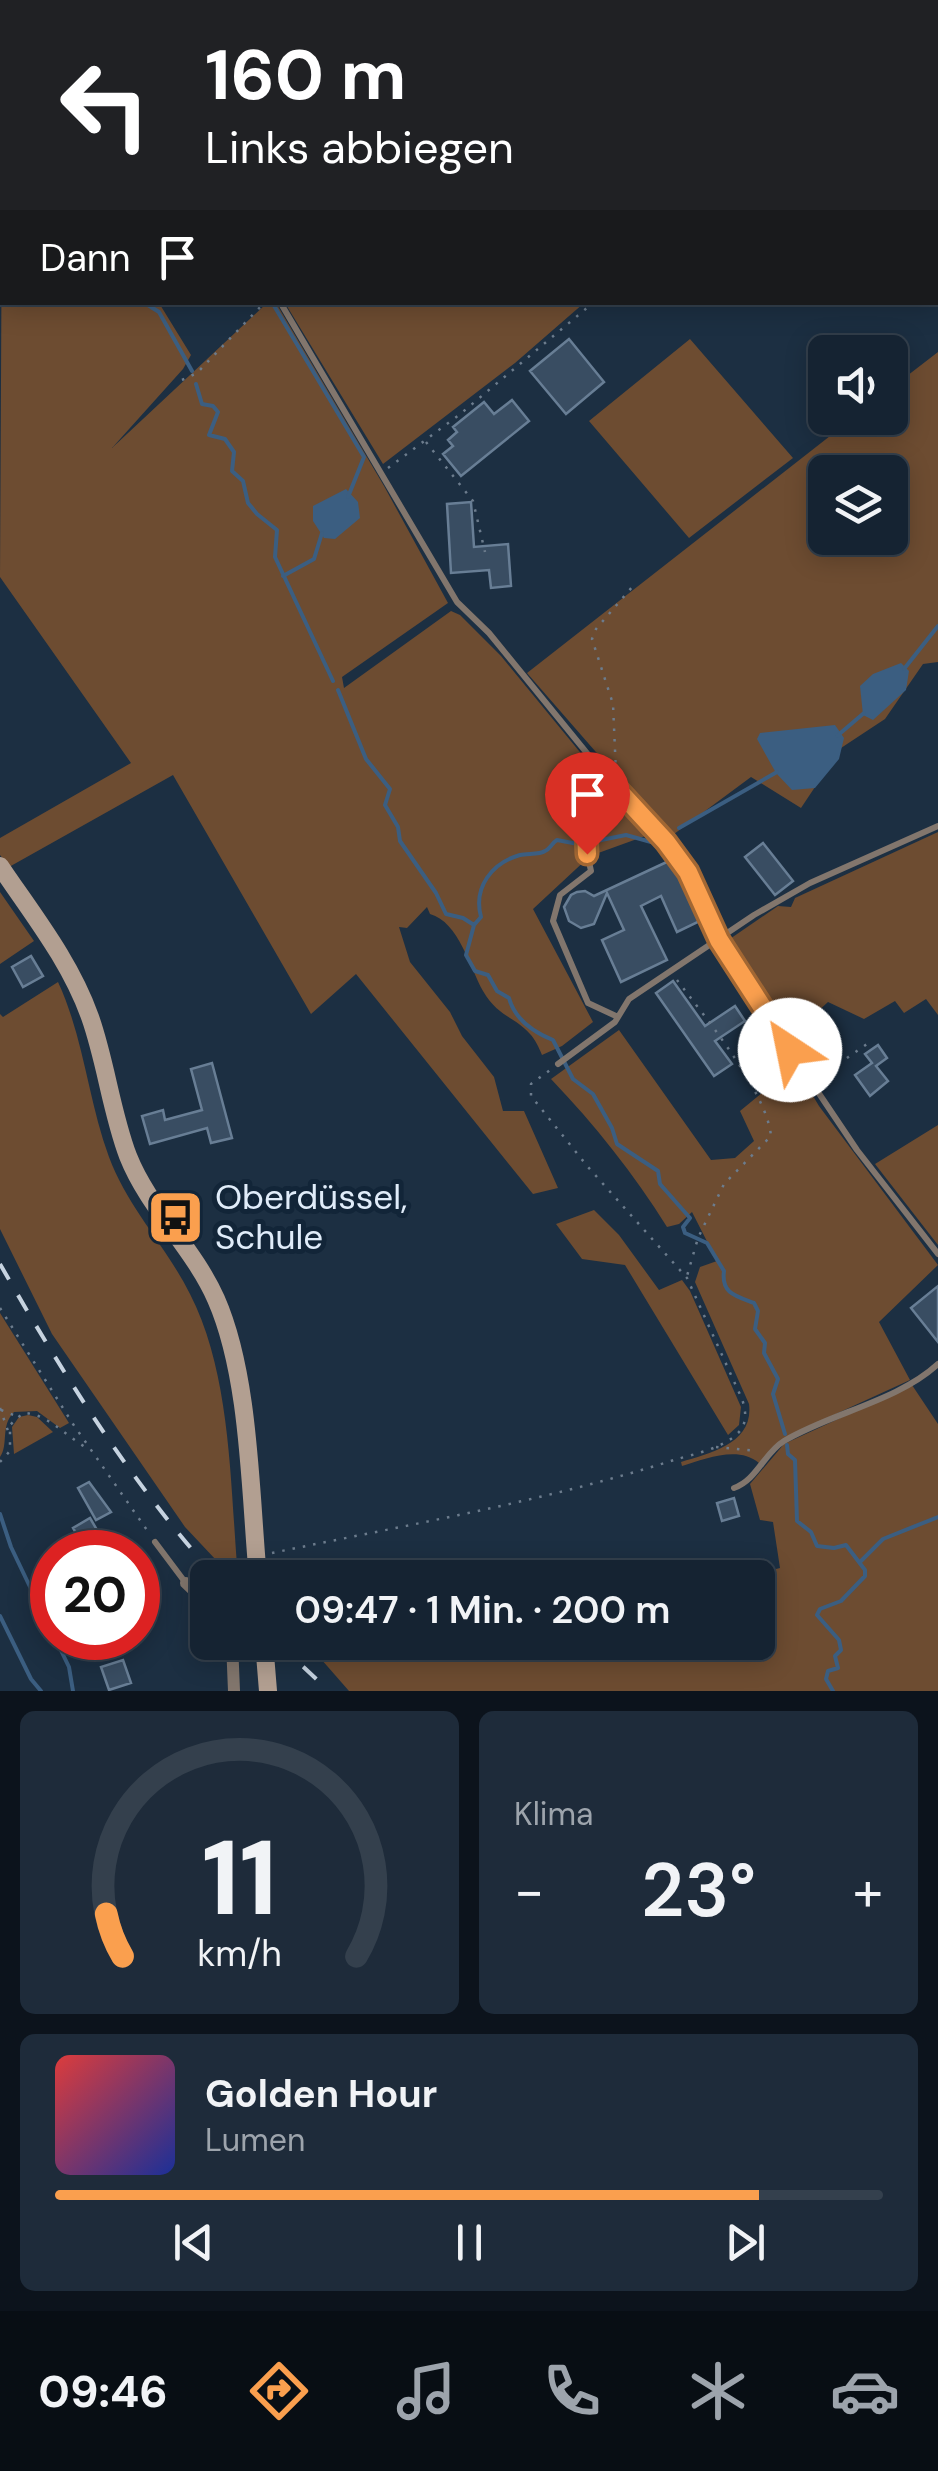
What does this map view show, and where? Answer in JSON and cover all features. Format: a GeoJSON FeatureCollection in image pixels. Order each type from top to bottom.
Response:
{"type":"FeatureCollection","features":[{"type":"Feature","properties":{"kind":"street"},"geometry":{"type":"LineString","coordinates":[[0,866],[77,986],[94,1030],[130,1160],[146,1194],[205,1277],[224,1317],[238,1376],[256,1560]]}},
{"type":"Feature","properties":{"kind":"street"},"geometry":{"type":"LineString","coordinates":[[186,1583],[190,1587]]}},
{"type":"Feature","properties":{"kind":"street"},"geometry":{"type":"LineString","coordinates":[[233,1660],[234,1691]]}},
{"type":"Feature","properties":{"kind":"street"},"geometry":{"type":"LineString","coordinates":[[265,1660],[268,1691]]}},
{"type":"Feature","properties":{"kind":"lane"},"geometry":{"type":"LineString","coordinates":[[282,305],[457,602],[488,633],[617,790],[666,842],[688,872],[719,940],[812,1083],[857,1150],[938,1254]]}},
{"type":"Feature","properties":{"kind":"lane"},"geometry":{"type":"LineString","coordinates":[[607,778],[585,822],[591,871],[560,894],[553,921],[588,1003],[618,1017]]}},
{"type":"Feature","properties":{"kind":"lane"},"geometry":{"type":"LineString","coordinates":[[558,1064],[618,1017],[629,999],[754,914],[810,883],[938,826]]}},
{"type":"Feature","properties":{"kind":"lane"},"geometry":{"type":"LineString","coordinates":[[734,1488],[750,1479],[774,1450],[792,1437],[916,1380],[938,1364]]}},
{"type":"Feature","properties":{"kind":"lane"},"geometry":{"type":"LineString","coordinates":[[160,1547],[186,1583]]}},
{"type":"Feature","properties":{"kind":"path"},"geometry":{"type":"LineString","coordinates":[[182,380],[197,373],[261,305]]}},
{"type":"Feature","properties":{"kind":"path"},"geometry":{"type":"LineString","coordinates":[[383,472],[590,305]]}},
{"type":"Feature","properties":{"kind":"path"},"geometry":{"type":"LineString","coordinates":[[425,441],[473,502],[485,552]]}},
{"type":"Feature","properties":{"kind":"path"},"geometry":{"type":"LineString","coordinates":[[617,790],[613,704],[592,639],[596,628],[633,586]]}},
{"type":"Feature","properties":{"kind":"path"},"geometry":{"type":"LineString","coordinates":[[671,972],[721,1039],[770,1118],[772,1136],[724,1184],[698,1238],[686,1278]]}},
{"type":"Feature","properties":{"kind":"path"},"geometry":{"type":"LineString","coordinates":[[812,1083],[870,1042]]}},
{"type":"Feature","properties":{"kind":"path"},"geometry":{"type":"LineString","coordinates":[[256,1557],[609,1480],[714,1447],[739,1432],[746,1411],[686,1278],[531,1096],[532,1084],[558,1064]]}},
{"type":"Feature","properties":{"kind":"path"},"geometry":{"type":"LineString","coordinates":[[0,1308],[72,1424],[147,1530]]}},
{"type":"Feature","properties":{"kind":"path"},"geometry":{"type":"LineString","coordinates":[[0,1409],[7,1415],[40,1414],[65,1436],[90,1450]]}},
{"type":"Feature","properties":{"kind":"path"},"geometry":{"type":"LineString","coordinates":[[0,1409],[10,1451],[0,1462]]}},
{"type":"Feature","properties":{"kind":"path"},"geometry":{"type":"LineString","coordinates":[[8,1432],[17,1416]]}},
{"type":"Feature","properties":{"kind":"path"},"geometry":{"type":"LineString","coordinates":[[714,1447],[774,1450]]}},
{"type":"Feature","properties":{"kind":"shaded area"},"geometry":{"type":"Polygon","coordinates":[[[1,305],[160,305],[191,355],[112,448],[265,305],[277,305],[448,603],[342,677],[344,688],[451,611],[460,615],[501,656],[648,835],[590,856],[533,909],[593,1022],[562,1046],[542,1055],[530,1034],[489,1000],[449,926],[430,914],[427,907],[407,928],[399,927],[410,962],[494,1077],[503,1111],[524,1111],[558,1188],[533,1194],[356,974],[311,1014],[173,775],[9,867],[0,855],[0,838],[131,763],[0,577],[1,305]]]}},
{"type":"Feature","properties":{"kind":"shaded area"},"geometry":{"type":"Polygon","coordinates":[[[286,305],[582,305],[515,363],[383,464],[286,305]]]}},
{"type":"Feature","properties":{"kind":"shaded area"},"geometry":{"type":"Polygon","coordinates":[[[690,339],[793,458],[689,538],[589,421],[690,339]]]}},
{"type":"Feature","properties":{"kind":"shaded area"},"geometry":{"type":"Polygon","coordinates":[[[938,352],[938,662],[923,664],[885,719],[841,748],[801,808],[751,777],[670,837],[527,673],[831,435],[908,435],[908,375],[938,352]]]}},
{"type":"Feature","properties":{"kind":"shaded area"},"geometry":{"type":"Polygon","coordinates":[[[938,832],[938,1015],[926,999],[904,1013],[895,1001],[864,1019],[828,1002],[788,1039],[724,943],[778,906],[791,907],[795,898],[938,832]]]}},
{"type":"Feature","properties":{"kind":"shaded area"},"geometry":{"type":"Polygon","coordinates":[[[0,892],[34,941],[0,964],[0,892]]]}},
{"type":"Feature","properties":{"kind":"shaded area"},"geometry":{"type":"Polygon","coordinates":[[[58,982],[117,1176],[180,1276],[204,1326],[222,1396],[237,1560],[216,1560],[185,1527],[52,1334],[0,1229],[0,1014],[3,1017],[58,982]]]}},
{"type":"Feature","properties":{"kind":"shaded area"},"geometry":{"type":"Polygon","coordinates":[[[619,1030],[711,1160],[735,1158],[754,1141],[740,1111],[795,1066],[819,1106],[938,1265],[879,1322],[910,1380],[792,1434],[759,1463],[731,1454],[682,1466],[681,1462],[717,1450],[738,1437],[749,1417],[749,1404],[695,1282],[700,1267],[717,1261],[692,1212],[679,1224],[667,1227],[613,1150],[551,1079],[619,1030]]]}},
{"type":"Feature","properties":{"kind":"shaded area"},"geometry":{"type":"Polygon","coordinates":[[[938,1125],[938,1245],[875,1164],[938,1125]]]}},
{"type":"Feature","properties":{"kind":"shaded area"},"geometry":{"type":"Polygon","coordinates":[[[594,1210],[619,1235],[659,1290],[682,1280],[690,1291],[741,1407],[739,1425],[728,1435],[625,1265],[582,1259],[556,1224],[594,1210]]]}},
{"type":"Feature","properties":{"kind":"shaded area"},"geometry":{"type":"Polygon","coordinates":[[[0,1313],[69,1423],[60,1428],[37,1411],[14,1412],[7,1423],[0,1457],[0,1313]]]}},
{"type":"Feature","properties":{"kind":"shaded area"},"geometry":{"type":"Polygon","coordinates":[[[912,1385],[938,1424],[938,1691],[349,1691],[322,1660],[775,1660],[775,1569],[780,1568],[773,1522],[760,1520],[750,1484],[784,1444],[912,1385]]]}},
{"type":"Feature","properties":{"kind":"shaded area"},"geometry":{"type":"Polygon","coordinates":[[[19,1417],[37,1417],[53,1432],[14,1454],[12,1427],[19,1417]]]}},
{"type":"Feature","properties":{"kind":"water"},"geometry":{"type":"Polygon","coordinates":[[[346,489],[358,502],[360,518],[335,539],[324,538],[313,521],[313,506],[346,489]]]}},
{"type":"Feature","properties":{"kind":"water"},"geometry":{"type":"Polygon","coordinates":[[[901,663],[909,671],[906,690],[873,720],[863,715],[860,686],[873,674],[901,663]]]}},
{"type":"Feature","properties":{"kind":"water"},"geometry":{"type":"Polygon","coordinates":[[[835,725],[844,738],[839,759],[815,788],[792,790],[776,773],[757,739],[760,733],[835,725]]]}},
{"type":"Feature","properties":{"kind":"building"},"geometry":{"type":"Polygon","coordinates":[[[569,339],[604,382],[566,414],[530,371],[569,339]]]}},
{"type":"Feature","properties":{"kind":"building"},"geometry":{"type":"Polygon","coordinates":[[[512,400],[529,421],[461,476],[443,454],[453,446],[448,440],[457,432],[453,427],[484,402],[494,414],[512,400]]]}},
{"type":"Feature","properties":{"kind":"building"},"geometry":{"type":"Polygon","coordinates":[[[471,502],[474,547],[508,544],[511,586],[491,588],[489,570],[451,573],[447,504],[471,502]]]}},
{"type":"Feature","properties":{"kind":"building"},"geometry":{"type":"Polygon","coordinates":[[[763,843],[793,881],[775,895],[745,857],[763,843]]]}},
{"type":"Feature","properties":{"kind":"building"},"geometry":{"type":"Polygon","coordinates":[[[671,860],[702,920],[677,932],[661,896],[641,906],[667,960],[621,982],[602,940],[624,930],[607,893],[594,924],[581,928],[569,921],[564,907],[577,892],[594,896],[671,860]]]}},
{"type":"Feature","properties":{"kind":"building"},"geometry":{"type":"Polygon","coordinates":[[[31,956],[43,976],[23,987],[12,967],[31,956]]]}},
{"type":"Feature","properties":{"kind":"building"},"geometry":{"type":"Polygon","coordinates":[[[673,981],[705,1026],[735,1006],[745,1021],[715,1041],[732,1064],[714,1076],[656,993],[673,981]]]}},
{"type":"Feature","properties":{"kind":"building"},"geometry":{"type":"Polygon","coordinates":[[[878,1045],[887,1058],[876,1066],[888,1081],[870,1096],[855,1075],[872,1063],[865,1054],[878,1045]]]}},
{"type":"Feature","properties":{"kind":"building"},"geometry":{"type":"Polygon","coordinates":[[[212,1063],[232,1138],[211,1143],[207,1128],[150,1144],[142,1116],[163,1110],[165,1120],[202,1110],[191,1069],[212,1063]]]}},
{"type":"Feature","properties":{"kind":"building"},"geometry":{"type":"Polygon","coordinates":[[[938,1286],[938,1342],[911,1308],[938,1286]]]}},
{"type":"Feature","properties":{"kind":"building"},"geometry":{"type":"Polygon","coordinates":[[[89,1482],[111,1512],[96,1520],[78,1488],[89,1482]]]}},
{"type":"Feature","properties":{"kind":"building"},"geometry":{"type":"Polygon","coordinates":[[[734,1498],[739,1516],[722,1521],[717,1503],[734,1498]]]}},
{"type":"Feature","properties":{"kind":"building"},"geometry":{"type":"Polygon","coordinates":[[[90,1518],[97,1530],[74,1530],[90,1518]]]}},
{"type":"Feature","properties":{"kind":"building"},"geometry":{"type":"Polygon","coordinates":[[[123,1660],[131,1683],[109,1690],[101,1667],[123,1660]]]}},
{"type":"Feature","properties":{"kind":"waterway"},"geometry":{"type":"LineString","coordinates":[[148,305],[159,312],[192,371]]}},
{"type":"Feature","properties":{"kind":"waterway"},"geometry":{"type":"LineString","coordinates":[[274,305],[364,457],[348,497]]}},
{"type":"Feature","properties":{"kind":"waterway"},"geometry":{"type":"LineString","coordinates":[[196,384],[202,404],[213,406],[218,412],[209,435],[225,439],[234,452],[232,471],[243,481],[248,503],[277,530],[275,557],[333,681]]}},
{"type":"Feature","properties":{"kind":"waterway"},"geometry":{"type":"LineString","coordinates":[[283,576],[314,559],[322,533]]}},
{"type":"Feature","properties":{"kind":"waterway"},"geometry":{"type":"LineString","coordinates":[[904,669],[938,626]]}},
{"type":"Feature","properties":{"kind":"waterway"},"geometry":{"type":"LineString","coordinates":[[338,690],[366,759],[390,789],[385,805],[398,827],[400,841],[446,914],[474,925],[466,955],[475,971],[488,975],[526,1024],[553,1040],[573,1079],[593,1094],[617,1144],[658,1171],[660,1184],[690,1218],[683,1227],[685,1233],[707,1243],[724,1271],[727,1289],[754,1303],[758,1311],[755,1329],[765,1343],[764,1353],[778,1379],[773,1394],[785,1434]]}},
{"type":"Feature","properties":{"kind":"waterway"},"geometry":{"type":"LineString","coordinates":[[837,736],[864,713]]}},
{"type":"Feature","properties":{"kind":"waterway"},"geometry":{"type":"LineString","coordinates":[[679,828],[777,772]]}},
{"type":"Feature","properties":{"kind":"waterway"},"geometry":{"type":"LineString","coordinates":[[591,842],[626,835],[651,842]]}},
{"type":"Feature","properties":{"kind":"waterway"},"geometry":{"type":"LineString","coordinates":[[474,925],[481,917],[482,886],[493,870],[520,855],[542,852],[557,840],[578,844]]}},
{"type":"Feature","properties":{"kind":"waterway"},"geometry":{"type":"LineString","coordinates":[[787,1445],[788,1454],[795,1460],[797,1521],[811,1532],[817,1546],[846,1545],[865,1570],[865,1576],[841,1601],[820,1609],[817,1615],[839,1640],[841,1650],[835,1656],[838,1668],[828,1671],[826,1679],[833,1691]]}},
{"type":"Feature","properties":{"kind":"waterway"},"geometry":{"type":"LineString","coordinates":[[0,1514],[30,1587]]}},
{"type":"Feature","properties":{"kind":"waterway"},"geometry":{"type":"LineString","coordinates":[[861,1561],[883,1539],[938,1517]]}},
{"type":"Feature","properties":{"kind":"waterway"},"geometry":{"type":"LineString","coordinates":[[0,1616],[31,1679],[41,1691]]}},
{"type":"Feature","properties":{"kind":"waterway"},"geometry":{"type":"LineString","coordinates":[[66,1660],[73,1691]]}},
{"type":"Feature","properties":{"kind":"railway"},"geometry":{"type":"LineString","coordinates":[[0,1264],[100,1427],[202,1560]]}},
{"type":"Feature","properties":{"kind":"railway"},"geometry":{"type":"LineString","coordinates":[[296,1660],[329,1691]]}},
{"type":"Feature","properties":{"kind":"place","name":"Oberdüssel, Schule"},"geometry":{"type":"Point","coordinates":[176,1217]}},
{"type":"Feature","properties":{"kind":"route"},"geometry":{"type":"LineString","coordinates":[[587,854],[585,822],[607,778],[688,872],[719,940],[790,1050]]}}]}
